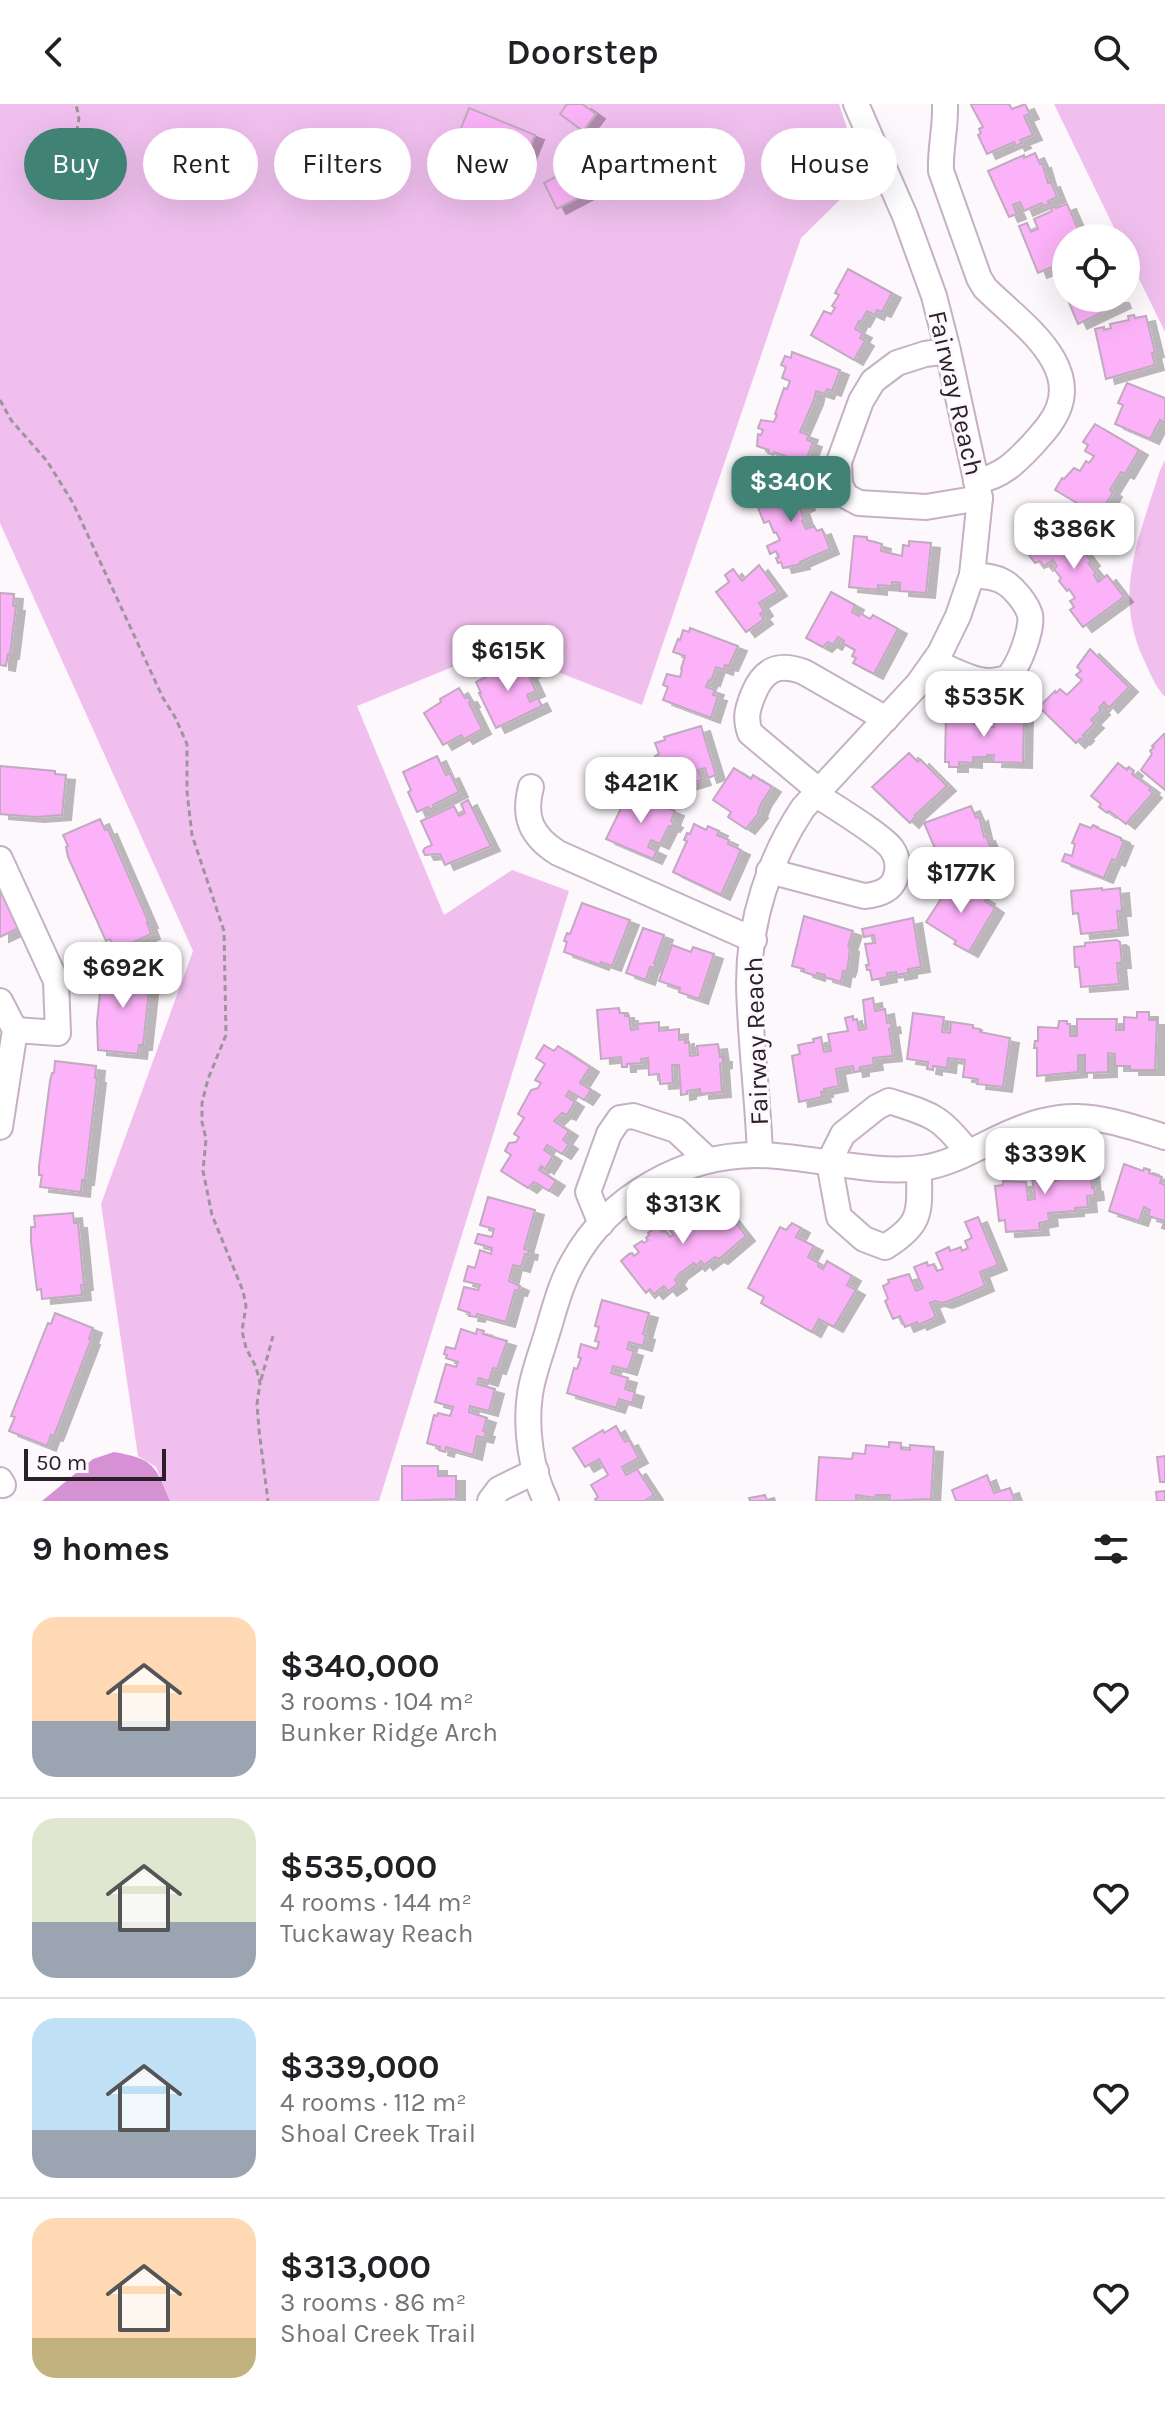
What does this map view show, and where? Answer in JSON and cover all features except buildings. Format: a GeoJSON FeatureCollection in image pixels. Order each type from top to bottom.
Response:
{"type":"FeatureCollection","features":[{"type":"Feature","properties":{"kind":"street","name":"Fairway Reach"},"geometry":{"type":"LineString","coordinates":[[760,1155],[749,983],[759,908],[769,871],[793,823],[817,792],[918,684],[934,662],[958,616],[972,575],[978,489],[948,351],[925,269],[856,104]]}},
{"type":"Feature","properties":{"kind":"street"},"geometry":{"type":"LineString","coordinates":[[945,104],[941,171],[979,278],[992,295],[1049,350],[1058,367],[1061,383],[1058,408],[1051,424],[1011,467],[978,489],[926,507],[859,503],[846,496],[840,485],[839,462],[861,401],[873,381],[897,363],[948,351]]}},
{"type":"Feature","properties":{"kind":"street"},"geometry":{"type":"LineString","coordinates":[[934,662],[988,681],[1005,678],[1016,666],[1029,632],[1029,610],[1006,583],[972,575]]}},
{"type":"Feature","properties":{"kind":"street"},"geometry":{"type":"LineString","coordinates":[[769,871],[864,896],[888,889],[893,883],[898,864],[890,845],[817,792],[750,733],[747,710],[758,683],[766,673],[790,667],[886,719]]}},
{"type":"Feature","properties":{"kind":"street"},"geometry":{"type":"LineString","coordinates":[[531,787],[527,801],[528,819],[546,846],[754,940]]}},
{"type":"Feature","properties":{"kind":"street"},"geometry":{"type":"LineString","coordinates":[[0,859],[56,981],[58,1033],[15,1030]]}},
{"type":"Feature","properties":{"kind":"street"},"geometry":{"type":"LineString","coordinates":[[0,1001],[15,1030],[0,1127]]}},
{"type":"Feature","properties":{"kind":"street"},"geometry":{"type":"LineString","coordinates":[[919,1169],[919,1214],[904,1235],[885,1247],[864,1239],[839,1217],[829,1162],[843,1134],[877,1107],[889,1101],[934,1115],[949,1127],[968,1152]]}},
{"type":"Feature","properties":{"kind":"street"},"geometry":{"type":"LineString","coordinates":[[601,1224],[588,1192],[609,1134],[620,1118],[633,1116],[676,1130],[708,1160]]}},
{"type":"Feature","properties":{"kind":"street"},"geometry":{"type":"LineString","coordinates":[[546,1501],[536,1471],[528,1416],[530,1392],[561,1288],[587,1239],[625,1201],[652,1183],[708,1160],[760,1155],[891,1169],[932,1167],[1018,1129],[1065,1116],[1100,1119],[1165,1137]]}},
{"type":"Feature","properties":{"kind":"street"},"geometry":{"type":"LineString","coordinates":[[490,1501],[499,1489],[536,1471]]}},
{"type":"Feature","properties":{"kind":"path"},"geometry":{"type":"LineString","coordinates":[[76,104],[77,128]]}},
{"type":"Feature","properties":{"kind":"path"},"geometry":{"type":"LineString","coordinates":[[0,400],[11,420],[47,461],[73,503],[187,744],[187,792],[192,835],[224,931],[226,1035],[202,1103],[206,1139],[204,1183],[212,1215],[243,1291],[246,1306],[242,1331],[260,1383]]}},
{"type":"Feature","properties":{"kind":"path"},"geometry":{"type":"LineString","coordinates":[[268,1501],[257,1404],[273,1336]]}},
{"type":"Feature","properties":{"kind":"shaded area"},"geometry":{"type":"Polygon","coordinates":[[[0,104],[839,104],[847,128],[761,128],[761,200],[840,200],[801,238],[642,705],[545,667],[555,625],[357,706],[444,915],[512,870],[569,891],[379,1501],[170,1501],[156,1467],[138,1456],[101,1204],[193,951],[0,523],[0,104]]]}},
{"type":"Feature","properties":{"kind":"shaded area"},"geometry":{"type":"Polygon","coordinates":[[[1054,104],[1165,104],[1165,332],[1140,281],[1140,224],[1112,224],[1054,104]]]}},
{"type":"Feature","properties":{"kind":"shaded area"},"geometry":{"type":"Polygon","coordinates":[[[1165,460],[1165,697],[1151,675],[1135,635],[1130,611],[1130,588],[1138,541],[1165,460]]]}},
{"type":"Feature","properties":{"kind":"shaded area"},"geometry":{"type":"Polygon","coordinates":[[[114,1452],[138,1458],[151,1466],[161,1479],[170,1501],[42,1501],[93,1459],[114,1452]]]}}]}
